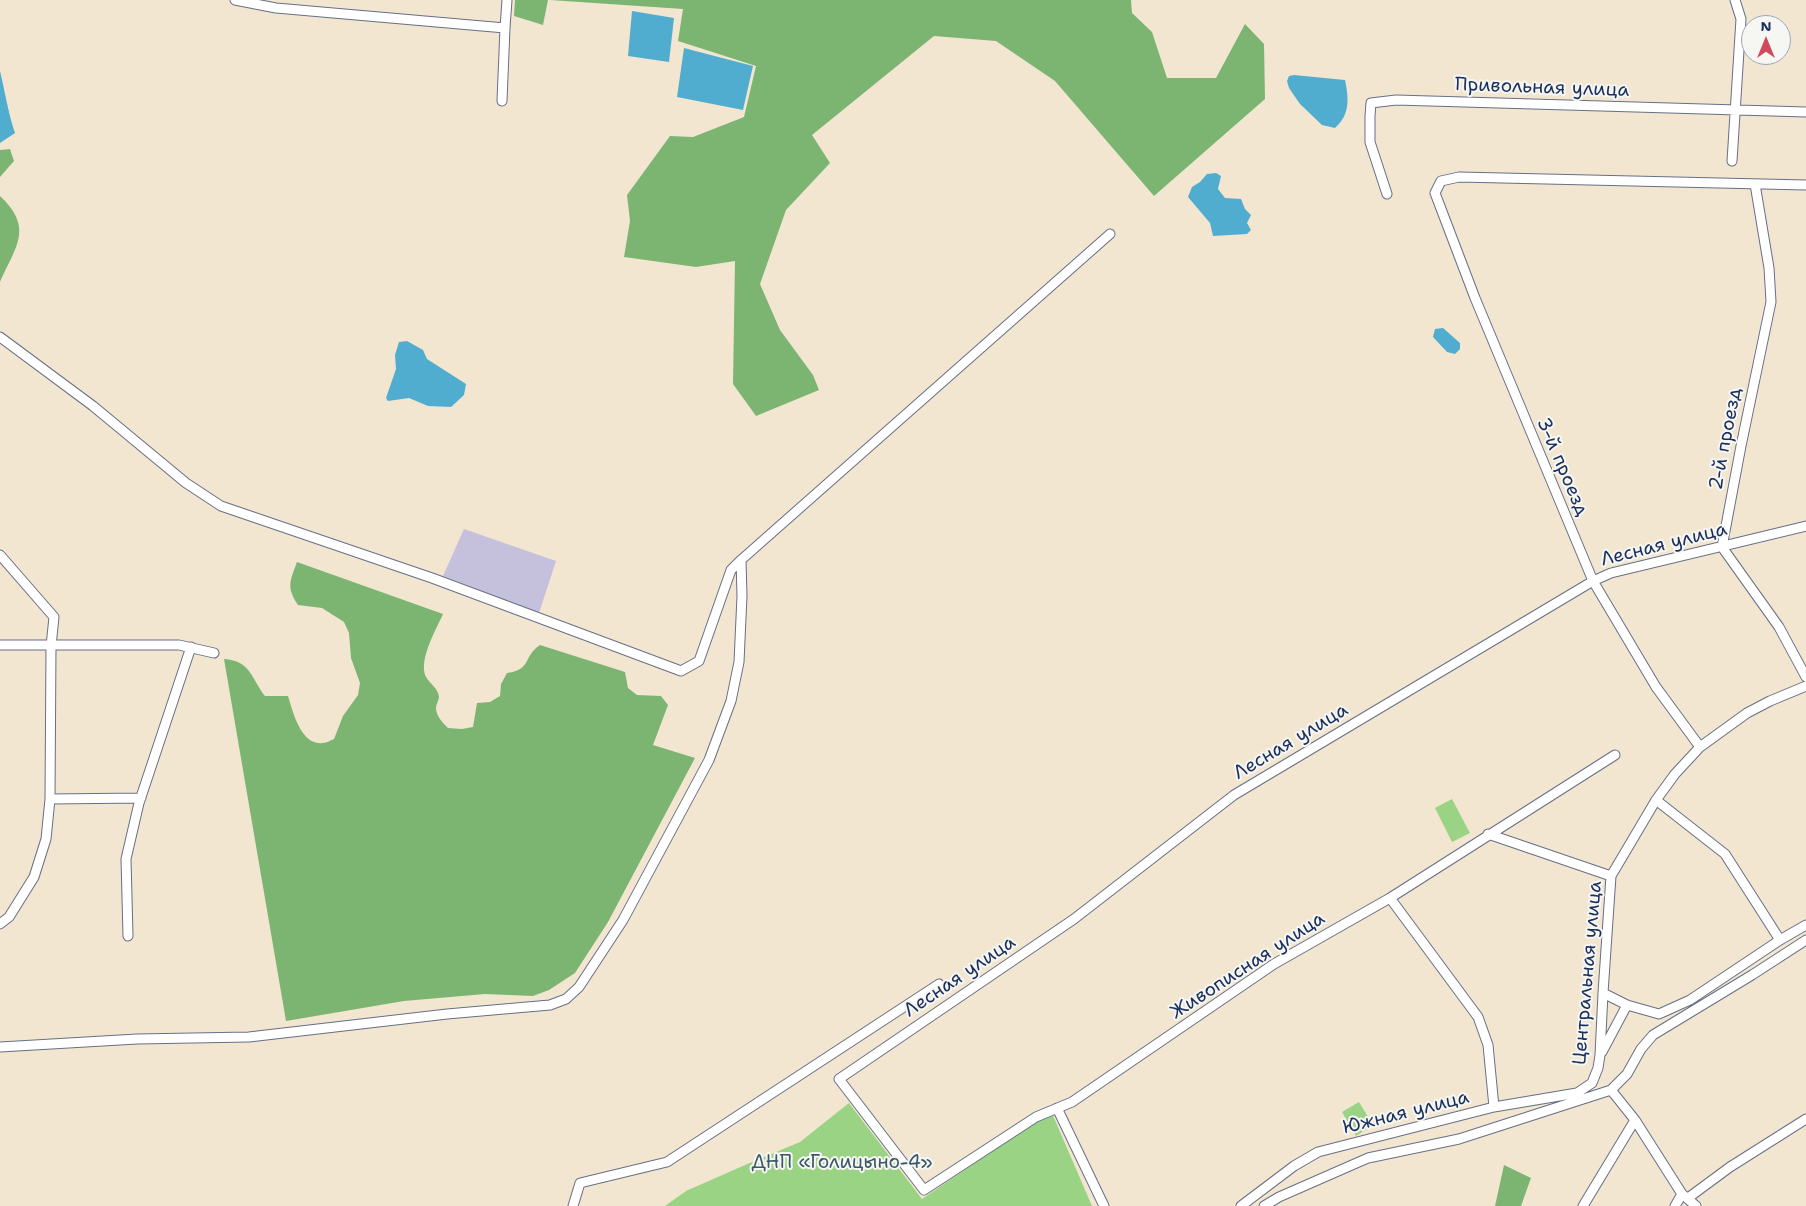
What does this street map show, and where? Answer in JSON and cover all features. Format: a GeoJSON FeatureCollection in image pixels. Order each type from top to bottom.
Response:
{"type":"FeatureCollection","features":[{"type":"Feature","properties":{"kind":"street"},"geometry":{"type":"LineString","coordinates":[[236,0],[276,8],[505,28]]}},
{"type":"Feature","properties":{"kind":"street"},"geometry":{"type":"LineString","coordinates":[[502,101],[507,0]]}},
{"type":"Feature","properties":{"kind":"street"},"geometry":{"type":"LineString","coordinates":[[1732,161],[1741,19],[1735,0]]}},
{"type":"Feature","properties":{"kind":"street","name":"Привольная улица"},"geometry":{"type":"LineString","coordinates":[[1387,194],[1370,142],[1372,103],[1396,100],[1806,112]]}},
{"type":"Feature","properties":{"kind":"street","name":"3-й проезд"},"geometry":{"type":"LineString","coordinates":[[1700,747],[1656,687],[1593,581],[1478,307],[1435,193],[1441,181],[1459,177],[1755,184]]}},
{"type":"Feature","properties":{"kind":"street"},"geometry":{"type":"LineString","coordinates":[[1755,184],[1806,185]]}},
{"type":"Feature","properties":{"kind":"street","name":"2-й проезд"},"geometry":{"type":"LineString","coordinates":[[1722,547],[1740,446],[1771,302],[1769,268],[1755,184]]}},
{"type":"Feature","properties":{"kind":"street"},"geometry":{"type":"LineString","coordinates":[[0,337],[93,406],[186,483],[221,506],[432,578],[681,671],[699,661],[731,570],[1110,234]]}},
{"type":"Feature","properties":{"kind":"street","name":"Лесная улица"},"geometry":{"type":"LineString","coordinates":[[924,1190],[839,1079],[1074,919],[1234,795],[1593,581],[1611,573],[1806,526]]}},
{"type":"Feature","properties":{"kind":"street"},"geometry":{"type":"LineString","coordinates":[[1722,547],[1779,628],[1806,678]]}},
{"type":"Feature","properties":{"kind":"street"},"geometry":{"type":"LineString","coordinates":[[0,555],[54,617],[51,646],[50,799],[46,840],[34,877],[9,917],[0,924]]}},
{"type":"Feature","properties":{"kind":"street"},"geometry":{"type":"LineString","coordinates":[[0,1047],[137,1039],[249,1037],[447,1014],[550,1005],[566,999],[579,987],[623,920],[709,760],[732,701],[739,662],[742,596],[741,560]]}},
{"type":"Feature","properties":{"kind":"street"},"geometry":{"type":"LineString","coordinates":[[0,645],[179,645],[214,653]]}},
{"type":"Feature","properties":{"kind":"street"},"geometry":{"type":"LineString","coordinates":[[128,936],[126,859],[141,798],[191,647]]}},
{"type":"Feature","properties":{"kind":"street","name":"Центральная улица"},"geometry":{"type":"LineString","coordinates":[[1592,1083],[1598,1068],[1600,1055],[1611,876],[1656,800],[1675,774],[1700,747],[1747,713],[1806,686]]}},
{"type":"Feature","properties":{"kind":"street","name":"Живописная улица"},"geometry":{"type":"LineString","coordinates":[[924,1190],[1036,1117],[1079,1097],[1274,964],[1390,898],[1615,755]]}},
{"type":"Feature","properties":{"kind":"street"},"geometry":{"type":"LineString","coordinates":[[50,799],[141,798]]}},
{"type":"Feature","properties":{"kind":"street"},"geometry":{"type":"LineString","coordinates":[[1656,800],[1725,854],[1780,940]]}},
{"type":"Feature","properties":{"kind":"street"},"geometry":{"type":"LineString","coordinates":[[1488,834],[1611,876]]}},
{"type":"Feature","properties":{"kind":"street"},"geometry":{"type":"LineString","coordinates":[[1390,898],[1478,1016],[1488,1044],[1494,1108]]}},
{"type":"Feature","properties":{"kind":"street"},"geometry":{"type":"LineString","coordinates":[[1603,994],[1626,1006],[1659,1014],[1690,1000],[1780,940],[1806,925]]}},
{"type":"Feature","properties":{"kind":"street"},"geometry":{"type":"LineString","coordinates":[[1264,1206],[1279,1196],[1368,1158],[1459,1139],[1610,1090],[1627,1074],[1640,1049],[1653,1035],[1806,940]]}},
{"type":"Feature","properties":{"kind":"street"},"geometry":{"type":"LineString","coordinates":[[573,1206],[580,1182],[667,1162],[940,984]]}},
{"type":"Feature","properties":{"kind":"street"},"geometry":{"type":"LineString","coordinates":[[1600,1055],[1626,1006]]}},
{"type":"Feature","properties":{"kind":"street","name":"Южная улица"},"geometry":{"type":"LineString","coordinates":[[1241,1206],[1294,1166],[1318,1152],[1494,1108],[1577,1093],[1592,1083]]}},
{"type":"Feature","properties":{"kind":"street"},"geometry":{"type":"LineString","coordinates":[[1610,1090],[1635,1120],[1685,1196],[1696,1206]]}},
{"type":"Feature","properties":{"kind":"street"},"geometry":{"type":"LineString","coordinates":[[1057,1108],[1104,1206]]}},
{"type":"Feature","properties":{"kind":"street"},"geometry":{"type":"LineString","coordinates":[[1675,1206],[1685,1196],[1806,1119]]}},
{"type":"Feature","properties":{"kind":"street"},"geometry":{"type":"LineString","coordinates":[[1584,1206],[1635,1120]]}},
{"type":"Feature","properties":{"kind":"shaded area"},"geometry":{"type":"Polygon","coordinates":[[[464,529],[556,561],[539,613],[443,576],[464,529]]]}},
{"type":"Feature","properties":{"kind":"green space"},"geometry":{"type":"Polygon","coordinates":[[[515,0],[548,0],[543,25],[514,16],[515,0]]]}},
{"type":"Feature","properties":{"kind":"green space"},"geometry":{"type":"Polygon","coordinates":[[[550,0],[1131,0],[1132,13],[1152,32],[1167,78],[1216,78],[1245,24],[1264,44],[1265,99],[1154,196],[1055,81],[996,41],[934,36],[812,135],[830,163],[786,210],[760,284],[780,330],[813,375],[819,390],[756,416],[733,384],[735,261],[696,267],[624,257],[630,221],[627,195],[670,136],[693,137],[744,117],[756,66],[678,41],[683,9],[550,0]]]}},
{"type":"Feature","properties":{"kind":"green space"},"geometry":{"type":"Polygon","coordinates":[[[10,149],[14,161],[0,177],[0,150],[10,149]]]}},
{"type":"Feature","properties":{"kind":"green space"},"geometry":{"type":"Polygon","coordinates":[[[0,196],[17,218],[19,238],[0,282],[0,196]]]}},
{"type":"Feature","properties":{"kind":"green space"},"geometry":{"type":"Polygon","coordinates":[[[297,562],[443,614],[429,645],[424,662],[424,670],[426,677],[438,694],[437,714],[448,728],[462,729],[473,727],[477,703],[490,702],[500,696],[501,684],[507,673],[521,669],[534,649],[540,645],[625,672],[628,688],[637,695],[661,696],[668,705],[653,745],[695,758],[608,922],[575,973],[549,990],[533,996],[485,994],[404,1001],[286,1021],[224,659],[233,660],[245,667],[265,696],[288,696],[299,727],[309,739],[323,743],[334,739],[343,716],[358,695],[360,683],[351,658],[349,633],[344,622],[322,608],[298,605],[294,599],[290,584],[297,562]]]}},
{"type":"Feature","properties":{"kind":"green space"},"geometry":{"type":"Polygon","coordinates":[[[1452,799],[1470,833],[1452,842],[1435,808],[1452,799]]]}},
{"type":"Feature","properties":{"kind":"green space"},"geometry":{"type":"Polygon","coordinates":[[[1359,1102],[1373,1125],[1356,1136],[1342,1112],[1359,1102]]]}},
{"type":"Feature","properties":{"kind":"green space","name":"ДНП «Голицыно-4»"},"geometry":{"type":"Polygon","coordinates":[[[849,1103],[922,1199],[1051,1111],[1092,1206],[665,1206],[686,1191],[800,1142],[849,1103]]]}},
{"type":"Feature","properties":{"kind":"green space"},"geometry":{"type":"Polygon","coordinates":[[[1504,1165],[1531,1178],[1521,1206],[1495,1206],[1504,1165]]]}},
{"type":"Feature","properties":{"kind":"water"},"geometry":{"type":"Polygon","coordinates":[[[632,11],[674,18],[669,62],[628,56],[632,11]]]}},
{"type":"Feature","properties":{"kind":"water"},"geometry":{"type":"Polygon","coordinates":[[[684,48],[753,66],[743,110],[677,97],[684,48]]]}},
{"type":"Feature","properties":{"kind":"water"},"geometry":{"type":"Polygon","coordinates":[[[0,71],[15,133],[0,143],[0,71]]]}},
{"type":"Feature","properties":{"kind":"water"},"geometry":{"type":"Polygon","coordinates":[[[1289,76],[1345,80],[1347,94],[1346,112],[1335,128],[1322,125],[1300,104],[1289,88],[1287,81],[1289,76]]]}},
{"type":"Feature","properties":{"kind":"water"},"geometry":{"type":"Polygon","coordinates":[[[1216,173],[1221,176],[1218,189],[1225,198],[1241,199],[1245,209],[1251,215],[1247,223],[1251,230],[1247,234],[1213,236],[1210,223],[1188,197],[1192,187],[1207,174],[1216,173]]]}},
{"type":"Feature","properties":{"kind":"water"},"geometry":{"type":"Polygon","coordinates":[[[1443,328],[1460,343],[1460,349],[1455,354],[1447,352],[1433,337],[1435,329],[1443,328]]]}},
{"type":"Feature","properties":{"kind":"water"},"geometry":{"type":"Polygon","coordinates":[[[407,341],[423,350],[427,359],[466,384],[464,395],[451,407],[428,406],[409,398],[388,401],[386,398],[396,369],[395,355],[399,342],[407,341]]]}}]}
